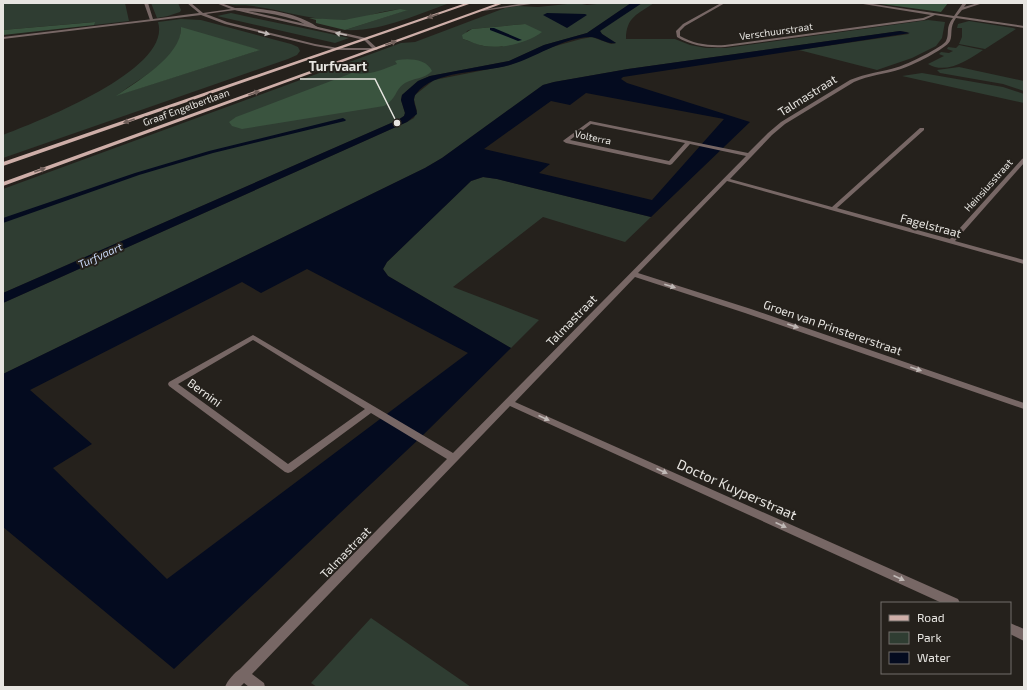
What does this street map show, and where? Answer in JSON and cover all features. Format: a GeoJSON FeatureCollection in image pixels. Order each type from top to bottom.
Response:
{"type":"FeatureCollection","features":[{"type":"Feature","properties":{"kind":"main road","name":"Graaf Engelbertlaan"},"geometry":{"type":"LineString","coordinates":[[3,164],[470,3]]}},
{"type":"Feature","properties":{"kind":"main road","name":"Graaf Engelbertlaan"},"geometry":{"type":"LineString","coordinates":[[3,184],[502,3]]}},
{"type":"Feature","properties":{"kind":"street"},"geometry":{"type":"LineString","coordinates":[[146,3],[152,20]]}},
{"type":"Feature","properties":{"kind":"street","name":"Graaf Engelbertlaan"},"geometry":{"type":"LineString","coordinates":[[190,3],[202,14],[241,27],[338,49],[376,49]]}},
{"type":"Feature","properties":{"kind":"street","name":"Graaf Engelbertlaan"},"geometry":{"type":"LineString","coordinates":[[218,3],[234,9],[365,39],[376,49]]}},
{"type":"Feature","properties":{"kind":"street","name":"Graaf Engelbertlaan"},"geometry":{"type":"LineString","coordinates":[[483,10],[536,3]]}},
{"type":"Feature","properties":{"kind":"street"},"geometry":{"type":"LineString","coordinates":[[583,3],[598,3]]}},
{"type":"Feature","properties":{"kind":"street","name":"Verschuurstraat"},"geometry":{"type":"LineString","coordinates":[[723,3],[684,25],[678,31],[678,36],[684,40],[701,46],[725,46],[924,19],[934,14]]}},
{"type":"Feature","properties":{"kind":"street"},"geometry":{"type":"LineString","coordinates":[[859,3],[1024,27]]}},
{"type":"Feature","properties":{"kind":"street","name":"Talmastraat"},"geometry":{"type":"LineString","coordinates":[[230,687],[770,134],[783,123],[849,83],[861,77],[900,68],[941,48],[948,41],[950,24],[965,3]]}},
{"type":"Feature","properties":{"kind":"street"},"geometry":{"type":"LineString","coordinates":[[962,9],[981,3]]}},
{"type":"Feature","properties":{"kind":"street","name":"Graaf Engelbertlaan"},"geometry":{"type":"LineString","coordinates":[[3,38],[234,9]]}},
{"type":"Feature","properties":{"kind":"street","name":"Volterra"},"geometry":{"type":"LineString","coordinates":[[689,142],[670,163],[566,141],[590,122],[689,142],[701,145],[723,149],[749,155]]}},
{"type":"Feature","properties":{"kind":"street"},"geometry":{"type":"LineString","coordinates":[[833,209],[922,129]]}},
{"type":"Feature","properties":{"kind":"street","name":"Heinsiusstraat"},"geometry":{"type":"LineString","coordinates":[[951,242],[1024,160]]}},
{"type":"Feature","properties":{"kind":"street","name":"Fagelstraat"},"geometry":{"type":"LineString","coordinates":[[725,179],[1024,262]]}},
{"type":"Feature","properties":{"kind":"street","name":"Groen van Prinstererstraat"},"geometry":{"type":"LineString","coordinates":[[633,274],[748,311],[1024,406]]}},
{"type":"Feature","properties":{"kind":"street","name":"Bernini"},"geometry":{"type":"LineString","coordinates":[[370,409],[288,469],[172,384],[254,338],[370,409],[454,458]]}},
{"type":"Feature","properties":{"kind":"street","name":"Doctor Kuyperstraat"},"geometry":{"type":"LineString","coordinates":[[508,402],[952,602]]}},
{"type":"Feature","properties":{"kind":"street"},"geometry":{"type":"LineString","coordinates":[[1011,628],[1024,635]]}},
{"type":"Feature","properties":{"kind":"street"},"geometry":{"type":"LineString","coordinates":[[242,674],[259,687]]}},
{"type":"Feature","properties":{"kind":"green space"},"geometry":{"type":"Polygon","coordinates":[[[3,3],[125,3],[129,21],[94,25],[94,22],[3,30],[3,3]]]}},
{"type":"Feature","properties":{"kind":"green space"},"geometry":{"type":"Polygon","coordinates":[[[151,3],[178,3],[181,10],[180,12],[168,16],[157,18],[151,3]]]}},
{"type":"Feature","properties":{"kind":"green space"},"geometry":{"type":"Polygon","coordinates":[[[226,3],[450,3],[385,25],[358,30],[345,30],[407,10],[391,10],[360,18],[332,20],[249,5],[233,5],[226,3]]]}},
{"type":"Feature","properties":{"kind":"green space"},"geometry":{"type":"Polygon","coordinates":[[[577,3],[587,5],[631,3],[587,33],[544,45],[509,61],[430,76],[418,81],[402,95],[401,100],[405,113],[404,116],[398,120],[3,293],[3,189],[401,43],[415,42],[505,8],[518,6],[538,7],[577,3]],[[525,24],[472,29],[467,31],[463,39],[483,46],[502,47],[525,24]]]}},
{"type":"Feature","properties":{"kind":"green space"},"geometry":{"type":"Polygon","coordinates":[[[642,3],[654,3],[634,17],[628,26],[626,39],[675,39],[690,45],[706,48],[726,48],[928,20],[945,22],[942,38],[936,46],[912,58],[877,70],[799,50],[909,34],[907,32],[900,31],[628,69],[543,85],[442,158],[425,168],[3,374],[3,303],[407,122],[414,118],[417,111],[414,100],[415,95],[434,80],[510,65],[552,47],[581,39],[592,37],[611,44],[616,43],[602,34],[600,31],[601,29],[642,3]]]}},
{"type":"Feature","properties":{"kind":"green space"},"geometry":{"type":"Polygon","coordinates":[[[874,3],[948,3],[941,12],[874,3]]]}},
{"type":"Feature","properties":{"kind":"green space"},"geometry":{"type":"Polygon","coordinates":[[[400,9],[408,10],[345,30],[316,23],[316,20],[309,18],[344,20],[400,9]]]}},
{"type":"Feature","properties":{"kind":"green space"},"geometry":{"type":"Polygon","coordinates":[[[231,13],[349,38],[335,43],[217,16],[231,13]]]}},
{"type":"Feature","properties":{"kind":"green space"},"geometry":{"type":"Polygon","coordinates":[[[181,19],[201,20],[291,44],[298,47],[300,51],[297,55],[288,59],[3,158],[3,135],[43,119],[98,92],[124,75],[145,58],[157,40],[158,22],[181,19]],[[181,28],[179,40],[167,59],[118,95],[259,50],[181,28]]]}},
{"type":"Feature","properties":{"kind":"green space"},"geometry":{"type":"Polygon","coordinates":[[[969,21],[1016,29],[985,49],[959,44],[962,37],[962,28],[957,28],[958,24],[969,21]]]}},
{"type":"Feature","properties":{"kind":"green space"},"geometry":{"type":"Polygon","coordinates":[[[95,22],[94,25],[3,35],[3,30],[95,22]]]}},
{"type":"Feature","properties":{"kind":"green space"},"geometry":{"type":"Polygon","coordinates":[[[525,24],[542,32],[522,42],[499,47],[479,45],[463,39],[462,35],[472,29],[525,24]]]}},
{"type":"Feature","properties":{"kind":"green space"},"geometry":{"type":"Polygon","coordinates":[[[181,27],[260,50],[116,96],[157,67],[166,58],[174,48],[179,38],[181,27]]]}},
{"type":"Feature","properties":{"kind":"green space"},"geometry":{"type":"Polygon","coordinates":[[[959,45],[983,50],[957,65],[942,68],[928,64],[944,56],[939,54],[941,52],[949,53],[953,51],[947,49],[948,47],[956,48],[959,45]]]}},
{"type":"Feature","properties":{"kind":"green space"},"geometry":{"type":"Polygon","coordinates":[[[417,60],[426,64],[432,71],[426,76],[402,85],[391,100],[384,106],[242,129],[232,126],[229,122],[236,117],[352,73],[364,74],[375,72],[397,64],[395,61],[417,60]]]}},
{"type":"Feature","properties":{"kind":"green space"},"geometry":{"type":"Polygon","coordinates":[[[959,67],[1024,81],[1024,91],[1003,84],[940,73],[937,70],[959,67]]]}},
{"type":"Feature","properties":{"kind":"green space"},"geometry":{"type":"Polygon","coordinates":[[[922,73],[1003,87],[1024,94],[1024,103],[902,76],[922,73]]]}},
{"type":"Feature","properties":{"kind":"green space"},"geometry":{"type":"Polygon","coordinates":[[[483,177],[497,179],[651,217],[625,242],[543,217],[453,287],[539,320],[511,348],[388,276],[383,269],[387,262],[471,181],[483,177]]]}},
{"type":"Feature","properties":{"kind":"green space"},"geometry":{"type":"Polygon","coordinates":[[[371,618],[471,687],[317,687],[311,683],[371,618]]]}},
{"type":"Feature","properties":{"kind":"water"},"geometry":{"type":"Polygon","coordinates":[[[631,3],[642,3],[600,31],[616,43],[609,43],[593,37],[580,38],[571,40],[516,63],[491,69],[462,73],[436,80],[425,86],[416,94],[414,101],[417,114],[407,122],[3,303],[3,293],[398,120],[404,116],[405,113],[401,100],[402,95],[418,81],[430,76],[509,61],[544,45],[587,33],[631,3]]]}},
{"type":"Feature","properties":{"kind":"water"},"geometry":{"type":"Polygon","coordinates":[[[547,13],[587,15],[567,28],[543,15],[547,13]]]}},
{"type":"Feature","properties":{"kind":"water"},"geometry":{"type":"Polygon","coordinates":[[[900,31],[910,33],[623,77],[621,79],[627,83],[750,122],[651,217],[497,179],[483,177],[471,181],[387,262],[383,269],[388,276],[511,348],[420,438],[174,669],[3,527],[3,374],[425,168],[442,158],[543,85],[628,69],[900,31]],[[586,93],[570,105],[551,101],[484,149],[550,164],[539,173],[652,200],[724,119],[586,93]],[[307,269],[261,293],[242,282],[30,390],[92,444],[53,468],[167,579],[468,353],[307,269]]]}},
{"type":"Feature","properties":{"kind":"waterway"},"geometry":{"type":"LineString","coordinates":[[492,29],[520,40]]}},
{"type":"Feature","properties":{"kind":"waterway"},"geometry":{"type":"LineString","coordinates":[[3,221],[137,174],[211,152],[343,120]]}},
{"type":"Feature","properties":{"kind":"place","name":"Turfvaart"},"geometry":{"type":"Point","coordinates":[397,123]}}]}
